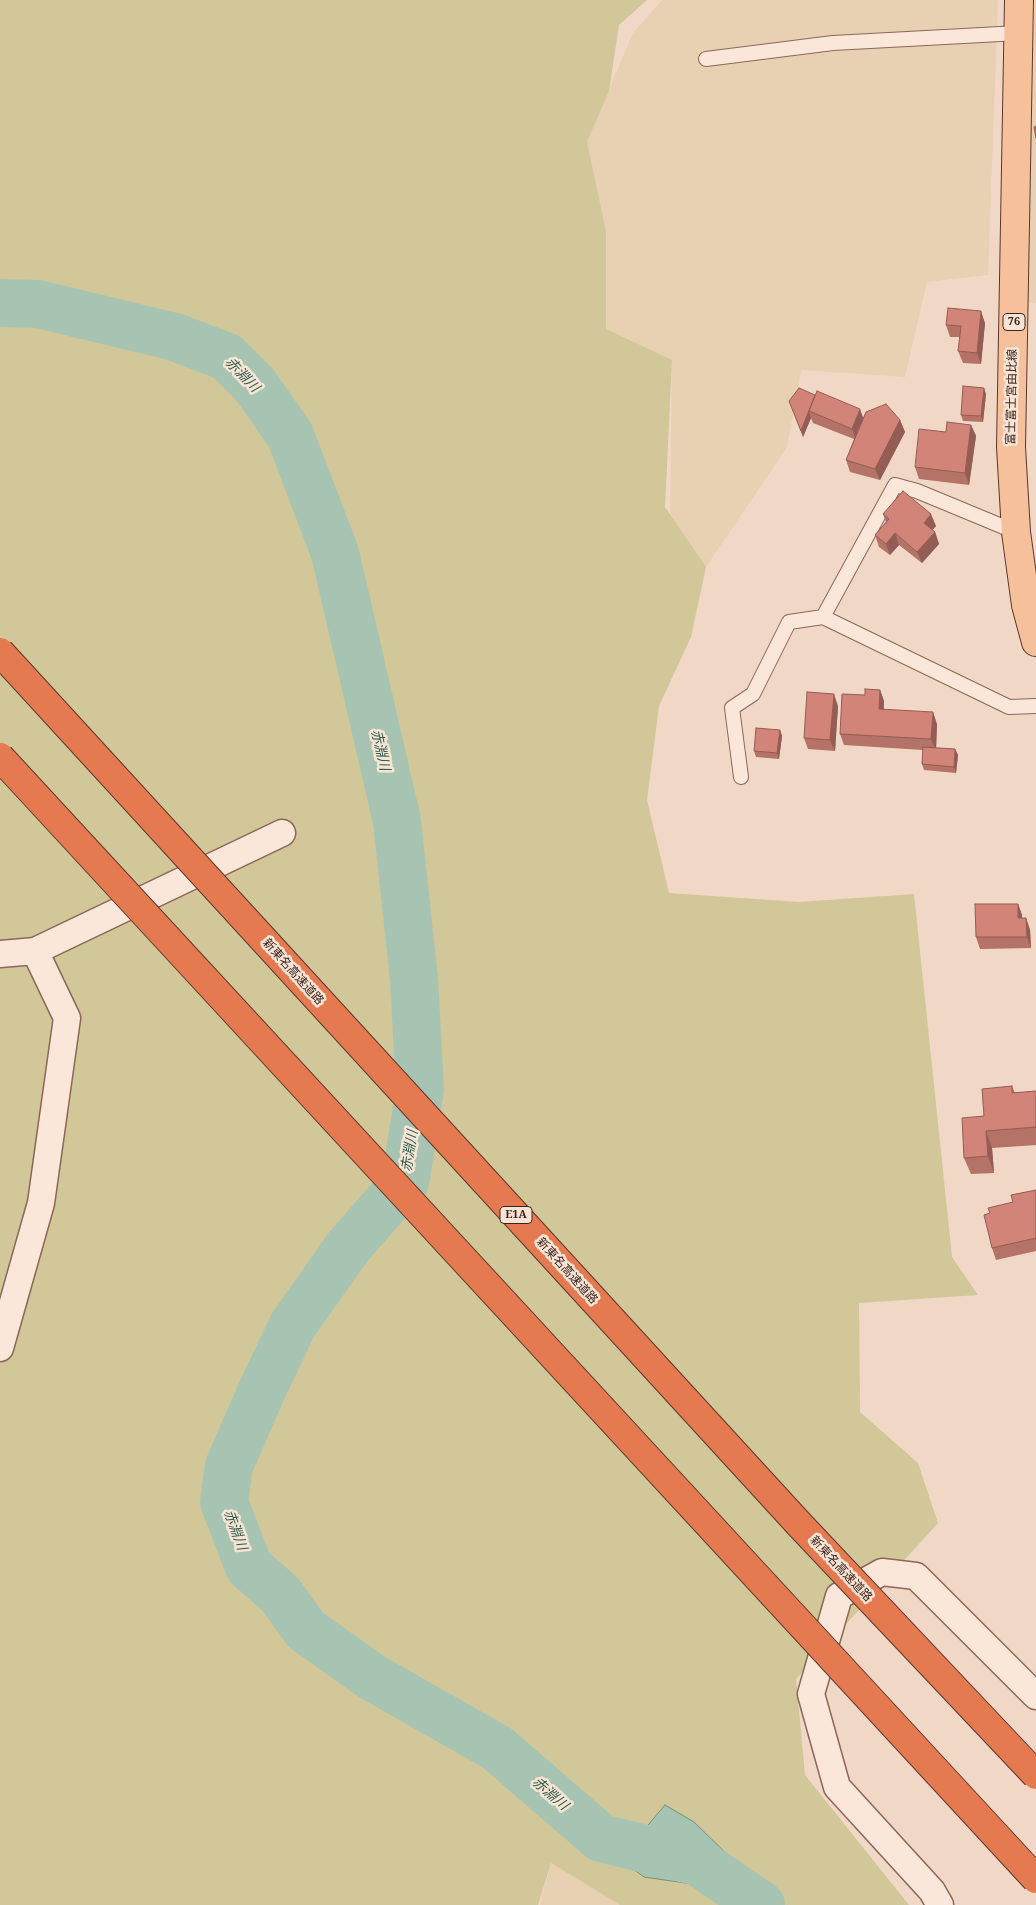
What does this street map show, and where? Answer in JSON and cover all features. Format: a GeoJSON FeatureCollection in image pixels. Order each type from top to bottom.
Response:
{"type":"FeatureCollection","features":[{"type":"Feature","properties":{"kind":"highway","name":"新東名高速道路"},"geometry":{"type":"LineString","coordinates":[[0,652],[799,1524],[1036,1775]]}},
{"type":"Feature","properties":{"kind":"highway"},"geometry":{"type":"LineString","coordinates":[[0,757],[1036,1879]]}},
{"type":"Feature","properties":{"kind":"main road","name":"富士富士宮由比線"},"geometry":{"type":"LineString","coordinates":[[1020,0],[1011,447],[1016,532],[1031,605],[1036,642]]}},
{"type":"Feature","properties":{"kind":"street"},"geometry":{"type":"LineString","coordinates":[[0,954],[35,951],[282,833]]}},
{"type":"Feature","properties":{"kind":"street"},"geometry":{"type":"LineString","coordinates":[[0,1348],[41,1203],[67,1018],[35,951]]}},
{"type":"Feature","properties":{"kind":"street"},"geometry":{"type":"LineString","coordinates":[[940,1905],[932,1891],[837,1787],[811,1694],[839,1596],[882,1572],[916,1576],[1036,1696]]}},
{"type":"Feature","properties":{"kind":"lane"},"geometry":{"type":"LineString","coordinates":[[706,59],[833,43],[1019,33]]}},
{"type":"Feature","properties":{"kind":"lane"},"geometry":{"type":"LineString","coordinates":[[823,617],[895,485],[917,491],[1016,532]]}},
{"type":"Feature","properties":{"kind":"lane"},"geometry":{"type":"LineString","coordinates":[[741,777],[732,708],[753,694],[789,622],[823,617],[1009,707],[1036,706]]}},
{"type":"Feature","properties":{"kind":"shaded area"},"geometry":{"type":"Polygon","coordinates":[[[0,0],[647,0],[619,25],[609,91],[587,142],[606,232],[606,329],[672,360],[665,507],[706,567],[691,637],[659,706],[647,800],[669,893],[799,902],[914,894],[952,1257],[978,1295],[859,1303],[860,1412],[918,1463],[938,1523],[796,1679],[805,1775],[909,1905],[620,1905],[551,1863],[538,1905],[0,1905],[0,0]]]}},
{"type":"Feature","properties":{"kind":"shaded area"},"geometry":{"type":"Polygon","coordinates":[[[662,0],[998,0],[988,275],[927,282],[905,377],[801,370],[787,447],[706,567],[670,530],[672,360],[606,347],[587,142],[633,33],[662,0]]]}},
{"type":"Feature","properties":{"kind":"shaded area"},"geometry":{"type":"Polygon","coordinates":[[[1036,0],[1036,303],[1023,301],[1036,0]]]}},
{"type":"Feature","properties":{"kind":"shaded area"},"geometry":{"type":"Polygon","coordinates":[[[665,1805],[694,1822],[779,1905],[739,1905],[713,1887],[644,1877],[593,1840],[637,1838],[665,1805]]]}},
{"type":"Feature","properties":{"kind":"shaded area"},"geometry":{"type":"Polygon","coordinates":[[[551,1863],[620,1905],[540,1905],[551,1863]]]}},
{"type":"Feature","properties":{"kind":"building"},"geometry":{"type":"Polygon","coordinates":[[[948,308],[981,311],[977,353],[958,351],[961,326],[946,325],[948,308]]]}},
{"type":"Feature","properties":{"kind":"building"},"geometry":{"type":"Polygon","coordinates":[[[963,386],[984,388],[981,416],[961,415],[963,386]]]}},
{"type":"Feature","properties":{"kind":"building"},"geometry":{"type":"Polygon","coordinates":[[[799,388],[815,395],[801,431],[789,401],[799,388]]]}},
{"type":"Feature","properties":{"kind":"building"},"geometry":{"type":"Polygon","coordinates":[[[817,391],[860,409],[852,429],[809,411],[817,391]]]}},
{"type":"Feature","properties":{"kind":"building"},"geometry":{"type":"Polygon","coordinates":[[[886,404],[900,420],[875,469],[846,460],[866,412],[886,404]]]}},
{"type":"Feature","properties":{"kind":"building"},"geometry":{"type":"Polygon","coordinates":[[[947,422],[971,425],[965,473],[915,467],[919,429],[946,432],[947,422]]]}},
{"type":"Feature","properties":{"kind":"building"},"geometry":{"type":"Polygon","coordinates":[[[903,491],[931,514],[924,523],[935,532],[917,552],[895,533],[886,544],[875,535],[889,519],[883,514],[903,491]]]}},
{"type":"Feature","properties":{"kind":"building"},"geometry":{"type":"Polygon","coordinates":[[[865,689],[880,690],[879,709],[933,712],[931,739],[840,734],[842,694],[865,695],[865,689]]]}},
{"type":"Feature","properties":{"kind":"building"},"geometry":{"type":"Polygon","coordinates":[[[807,692],[834,694],[830,740],[804,738],[807,692]]]}},
{"type":"Feature","properties":{"kind":"building"},"geometry":{"type":"Polygon","coordinates":[[[756,728],[780,730],[777,753],[754,751],[756,728]]]}},
{"type":"Feature","properties":{"kind":"building"},"geometry":{"type":"Polygon","coordinates":[[[923,747],[955,749],[954,767],[922,764],[923,747]]]}},
{"type":"Feature","properties":{"kind":"building"},"geometry":{"type":"Polygon","coordinates":[[[975,904],[1018,904],[1018,918],[1026,918],[1027,937],[976,937],[975,904]]]}},
{"type":"Feature","properties":{"kind":"building"},"geometry":{"type":"Polygon","coordinates":[[[1012,1086],[1012,1093],[1036,1091],[1036,1127],[986,1131],[988,1156],[964,1158],[962,1118],[984,1116],[982,1089],[1012,1086]]]}},
{"type":"Feature","properties":{"kind":"building"},"geometry":{"type":"Polygon","coordinates":[[[1036,1190],[1036,1238],[992,1248],[984,1215],[990,1213],[988,1208],[1013,1202],[1011,1195],[1036,1190]]]}},
{"type":"Feature","properties":{"kind":"waterway","name":"赤淵川"},"geometry":{"type":"LineString","coordinates":[[0,303],[38,304],[175,337],[227,357],[255,385],[290,435],[335,553],[397,821],[414,979],[420,1089],[405,1182],[348,1247],[293,1325],[229,1466],[224,1502],[249,1567],[280,1594],[306,1630],[372,1677],[497,1748],[601,1838],[698,1862],[761,1905]]}}]}
